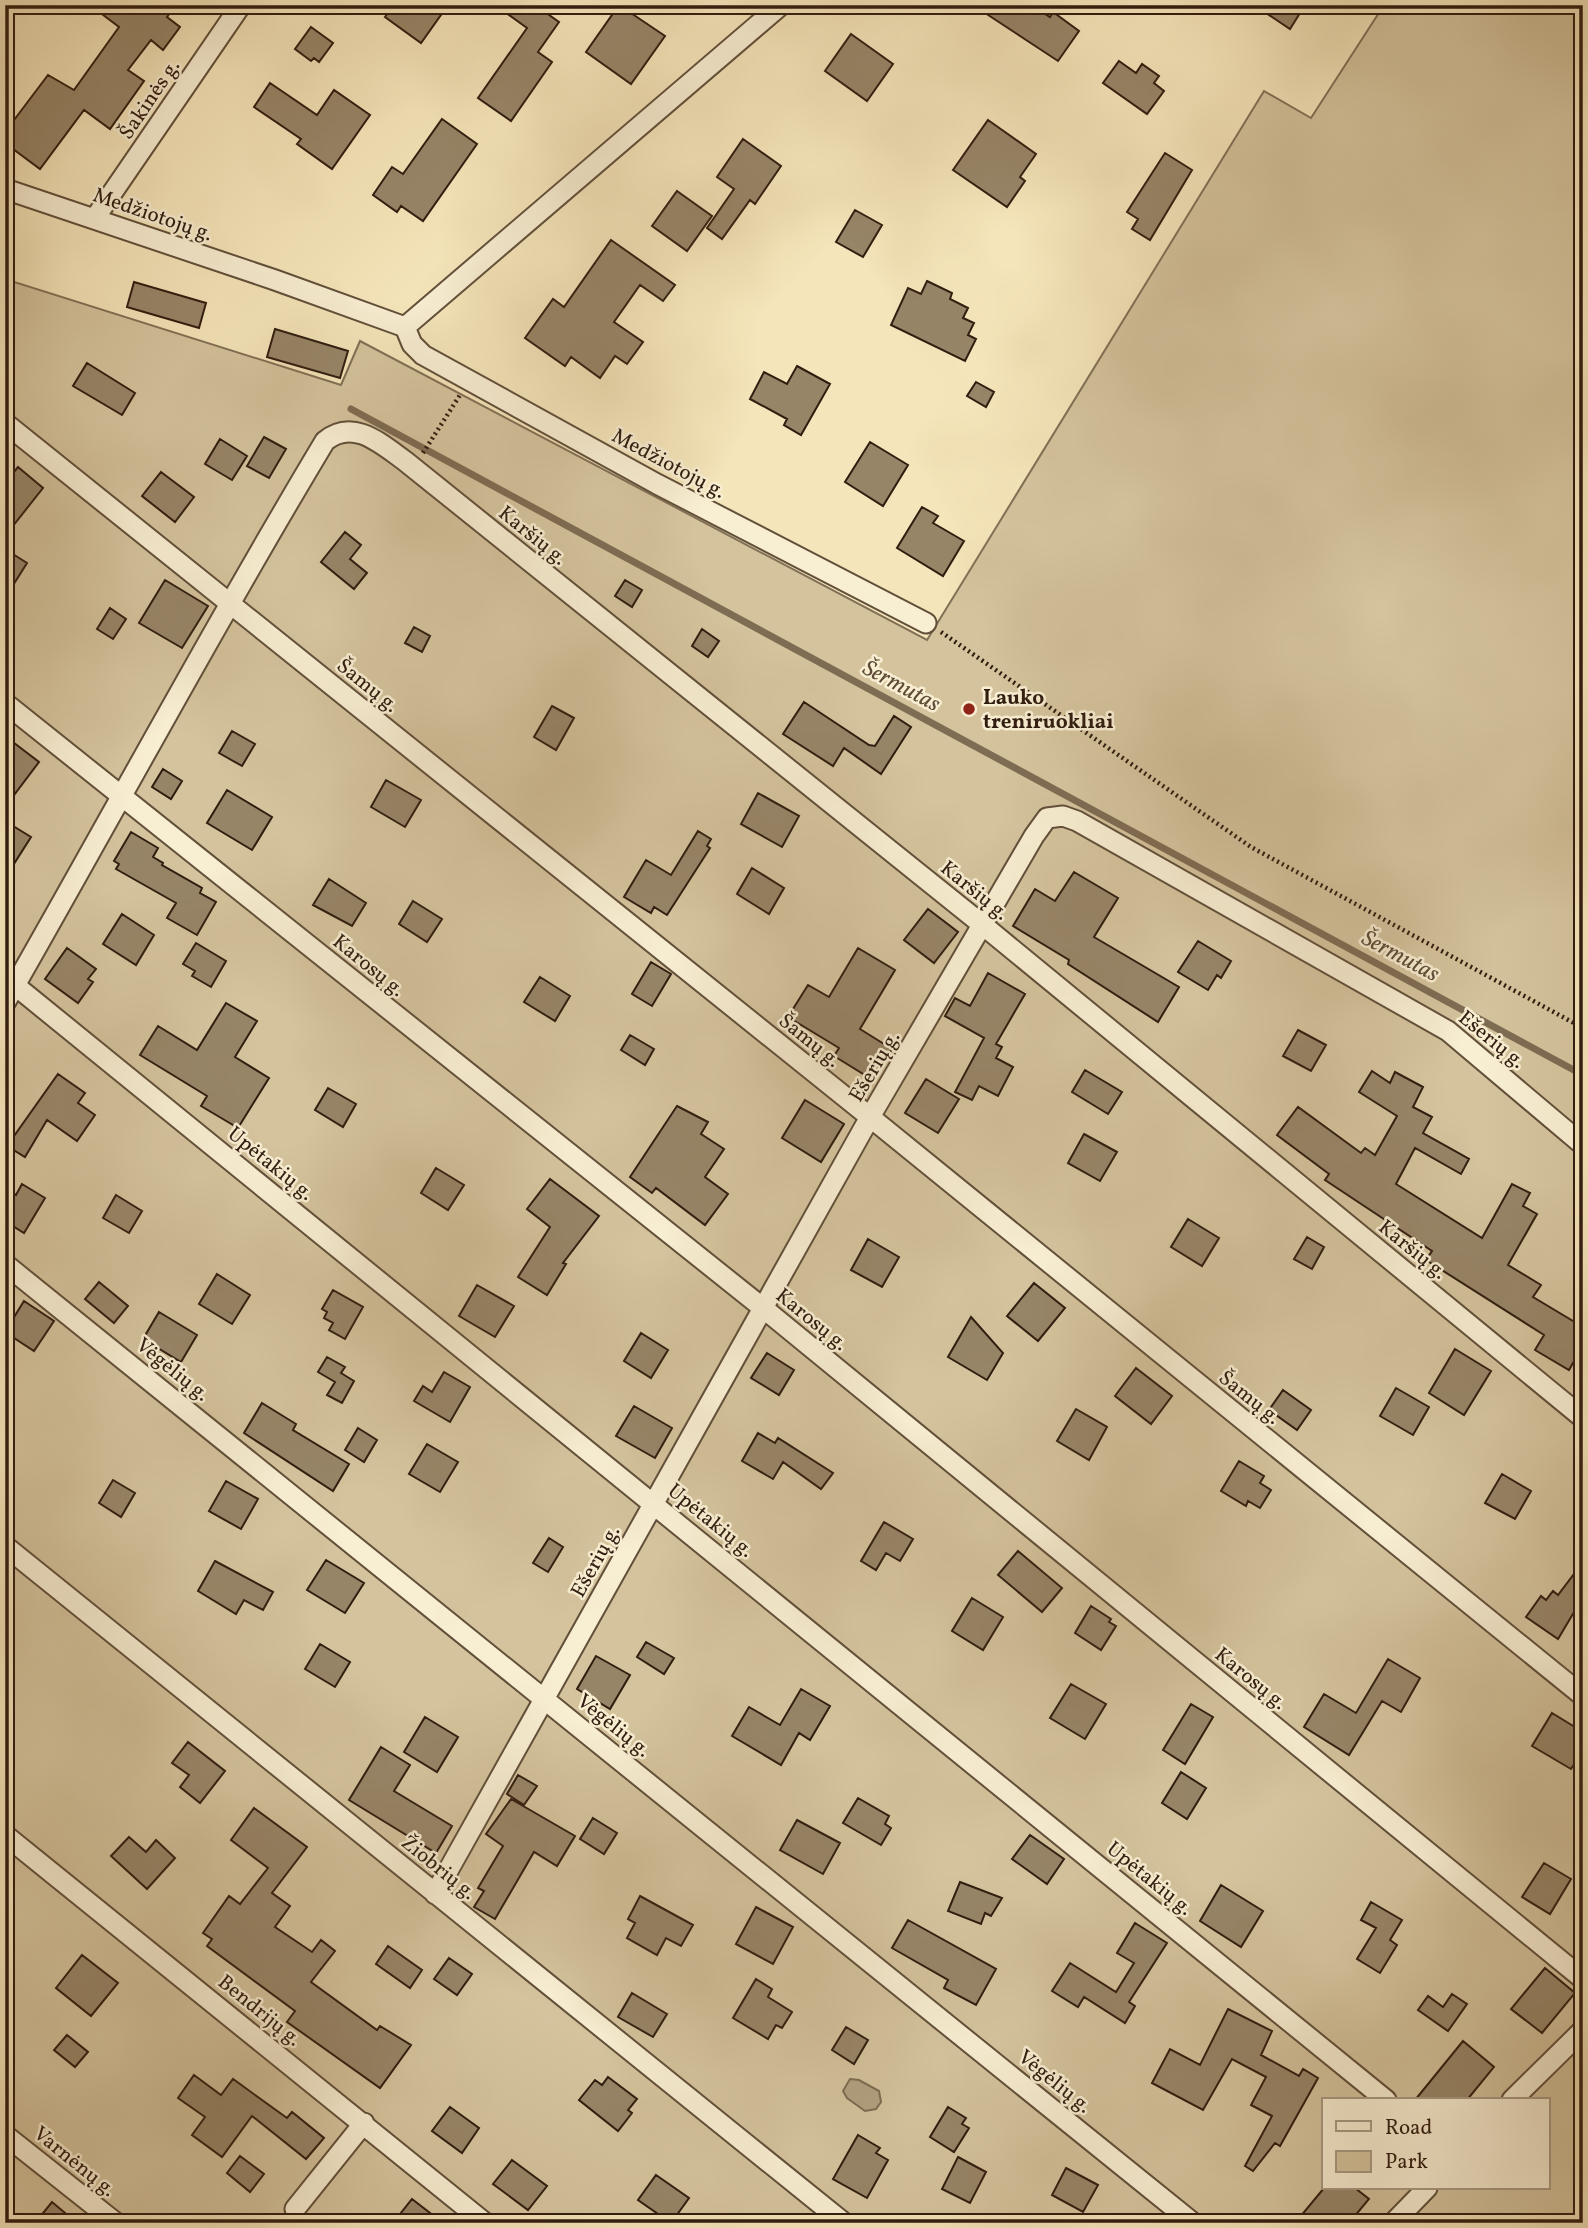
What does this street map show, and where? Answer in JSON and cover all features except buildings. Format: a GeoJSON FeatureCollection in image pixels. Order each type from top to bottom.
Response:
{"type":"FeatureCollection","features":[{"type":"Feature","properties":{"kind":"street","name":"Šakinės g."},"geometry":{"type":"LineString","coordinates":[[95,218],[241,5]]}},
{"type":"Feature","properties":{"kind":"street"},"geometry":{"type":"LineString","coordinates":[[405,327],[781,5]]}},
{"type":"Feature","properties":{"kind":"street","name":"Medžiotojų g."},"geometry":{"type":"LineString","coordinates":[[5,189],[405,327],[412,344],[423,355],[657,484],[926,623]]}},
{"type":"Feature","properties":{"kind":"street","name":"Šamų g."},"geometry":{"type":"LineString","coordinates":[[5,423],[870,1117],[1583,1696]]}},
{"type":"Feature","properties":{"kind":"street","name":"Karšių g."},"geometry":{"type":"LineString","coordinates":[[229,602],[325,441],[334,433],[346,430],[362,433],[405,461],[984,926],[1583,1418]]}},
{"type":"Feature","properties":{"kind":"street"},"geometry":{"type":"LineString","coordinates":[[5,1003],[10,981],[123,797],[229,602]]}},
{"type":"Feature","properties":{"kind":"street","name":"Karosų g."},"geometry":{"type":"LineString","coordinates":[[5,703],[763,1308],[1583,1979]]}},
{"type":"Feature","properties":{"kind":"street","name":"Ešerių g."},"geometry":{"type":"LineString","coordinates":[[435,1894],[870,1117],[1047,818],[1063,816],[1077,821],[1448,1031],[1583,1145]]}},
{"type":"Feature","properties":{"kind":"street","name":"Upėtakių g."},"geometry":{"type":"LineString","coordinates":[[10,981],[1384,2098]]}},
{"type":"Feature","properties":{"kind":"street","name":"Vėgėlių g."},"geometry":{"type":"LineString","coordinates":[[5,1264],[1193,2223]]}},
{"type":"Feature","properties":{"kind":"street","name":"Žiobrių g."},"geometry":{"type":"LineString","coordinates":[[5,1546],[844,2223]]}},
{"type":"Feature","properties":{"kind":"street","name":"Bendrijų g."},"geometry":{"type":"LineString","coordinates":[[5,1835],[485,2223]]}},
{"type":"Feature","properties":{"kind":"street"},"geometry":{"type":"LineString","coordinates":[[1514,2098],[1583,2030]]}},
{"type":"Feature","properties":{"kind":"street"},"geometry":{"type":"LineString","coordinates":[[295,2209],[364,2123]]}},
{"type":"Feature","properties":{"kind":"street","name":"Varnėnų g."},"geometry":{"type":"LineString","coordinates":[[5,2135],[116,2223]]}},
{"type":"Feature","properties":{"kind":"street"},"geometry":{"type":"LineString","coordinates":[[1393,2223],[1425,2190]]}},
{"type":"Feature","properties":{"kind":"path"},"geometry":{"type":"LineString","coordinates":[[430,441],[447,411],[471,381]]}},
{"type":"Feature","properties":{"kind":"path"},"geometry":{"type":"LineString","coordinates":[[926,623],[984,659],[1203,817],[1251,847],[1583,1028]]}},
{"type":"Feature","properties":{"kind":"green space"},"geometry":{"type":"Polygon","coordinates":[[[1384,5],[1583,5],[1583,2223],[5,2223],[5,279],[341,385],[360,341],[927,640],[1264,91],[1311,118],[1384,5]]]}},
{"type":"Feature","properties":{"kind":"shaded area"},"geometry":{"type":"Polygon","coordinates":[[[850,2079],[859,2080],[879,2091],[881,2102],[876,2109],[865,2111],[847,2098],[843,2091],[850,2079]]]}},
{"type":"Feature","properties":{"kind":"waterway","name":"Šermutas"},"geometry":{"type":"LineString","coordinates":[[351,409],[1583,1075]]}},
{"type":"Feature","properties":{"kind":"place","name":"Lauko treniruokliai"},"geometry":{"type":"Point","coordinates":[969,709]}}]}
